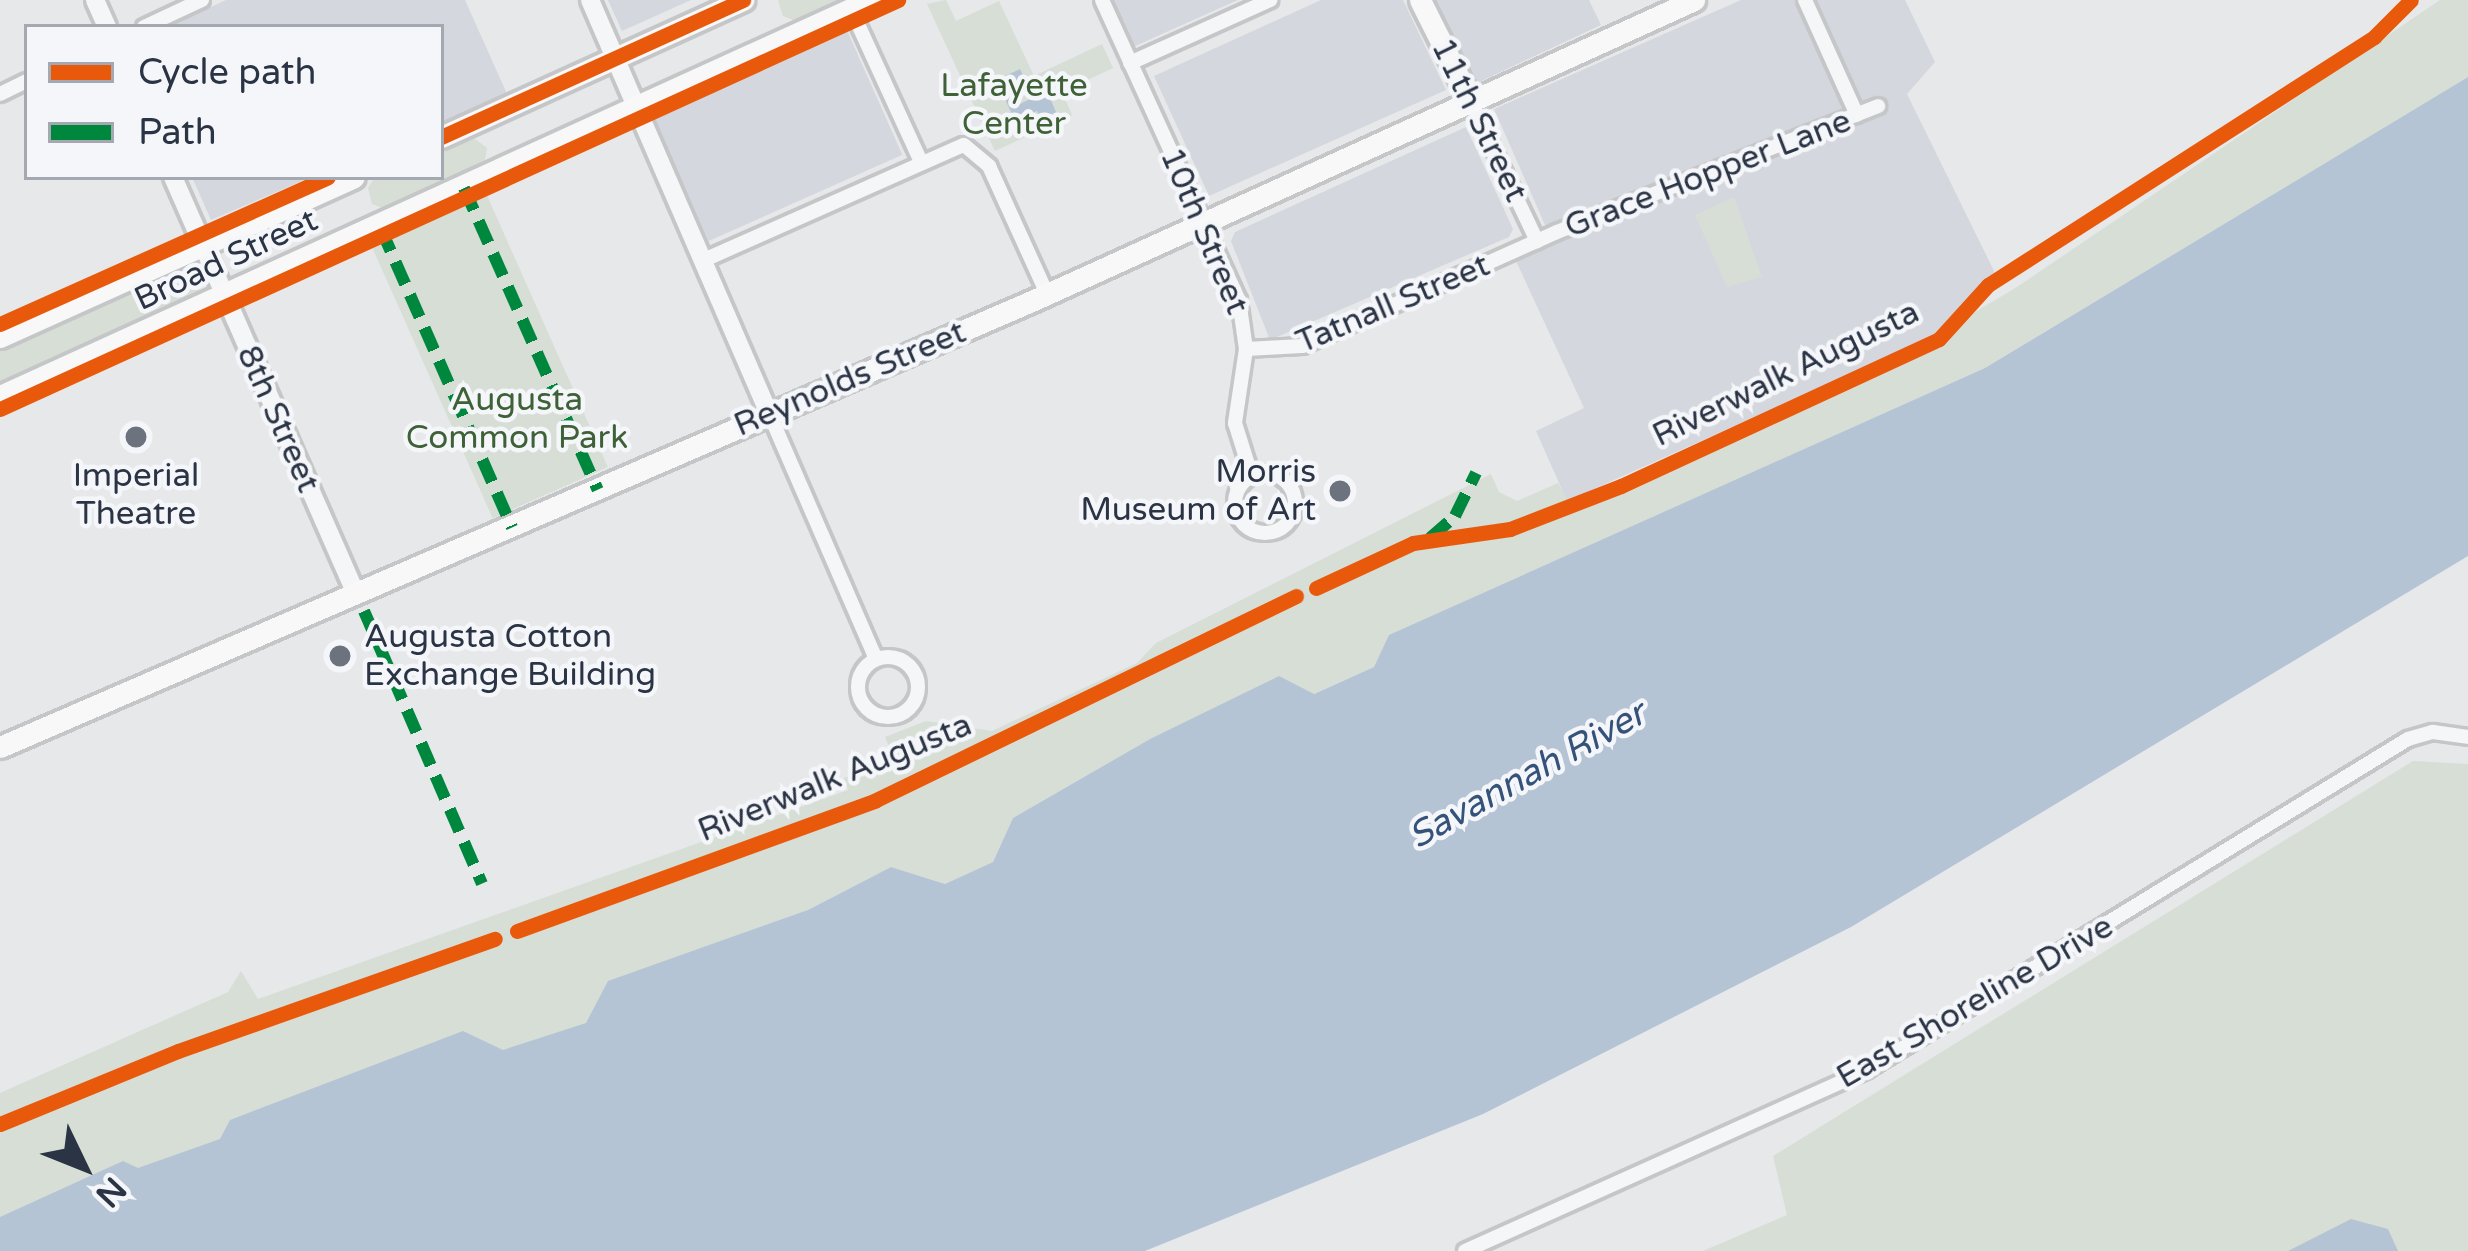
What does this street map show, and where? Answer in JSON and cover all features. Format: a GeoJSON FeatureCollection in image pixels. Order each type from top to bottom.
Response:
{"type":"FeatureCollection","features":[{"type":"Feature","properties":{"kind":"main road"},"geometry":{"type":"LineString","coordinates":[[444,136],[743,0]]}},
{"type":"Feature","properties":{"kind":"main road","name":"11th Street"},"geometry":{"type":"LineString","coordinates":[[1420,0],[1471,102]]}},
{"type":"Feature","properties":{"kind":"main road","name":"Reynolds Street"},"geometry":{"type":"LineString","coordinates":[[0,747],[1047,294],[1694,0]]}},
{"type":"Feature","properties":{"kind":"main road","name":"Broad Street"},"geometry":{"type":"LineString","coordinates":[[0,396],[860,4]]}},
{"type":"Feature","properties":{"kind":"main road","name":"Broad Street"},"geometry":{"type":"LineString","coordinates":[[0,337],[347,180]]}},
{"type":"Feature","properties":{"kind":"street"},"geometry":{"type":"LineString","coordinates":[[150,24],[202,0]]}},
{"type":"Feature","properties":{"kind":"street"},"geometry":{"type":"LineString","coordinates":[[590,0],[874,655]]}},
{"type":"Feature","properties":{"kind":"street","name":"10th Street"},"geometry":{"type":"LineString","coordinates":[[1102,0],[1239,300],[1246,350],[1234,413],[1250,471]]}},
{"type":"Feature","properties":{"kind":"street"},"geometry":{"type":"LineString","coordinates":[[1130,62],[1270,0]]}},
{"type":"Feature","properties":{"kind":"street"},"geometry":{"type":"LineString","coordinates":[[1805,0],[1857,116]]}},
{"type":"Feature","properties":{"kind":"street"},"geometry":{"type":"LineString","coordinates":[[860,4],[921,162]]}},
{"type":"Feature","properties":{"kind":"street","name":"11th Street"},"geometry":{"type":"LineString","coordinates":[[1471,102],[1537,241]]}},
{"type":"Feature","properties":{"kind":"street","name":"Grace Hopper Lane"},"geometry":{"type":"LineString","coordinates":[[1537,241],[1878,106]]}},
{"type":"Feature","properties":{"kind":"street"},"geometry":{"type":"LineString","coordinates":[[704,260],[921,162],[971,147],[988,166],[1047,294]]}},
{"type":"Feature","properties":{"kind":"street","name":"8th Street"},"geometry":{"type":"LineString","coordinates":[[174,180],[356,594]]}},
{"type":"Feature","properties":{"kind":"street","name":"Tatnall Street"},"geometry":{"type":"LineString","coordinates":[[1246,350],[1302,346],[1537,241]]}},
{"type":"Feature","properties":{"kind":"street","name":"10th Street"},"geometry":{"type":"LineString","coordinates":[[1250,471],[1273,474],[1289,491],[1293,516],[1279,534],[1255,532],[1240,514],[1238,484],[1250,471]]}},
{"type":"Feature","properties":{"kind":"street"},"geometry":{"type":"LineString","coordinates":[[874,655],[891,656],[913,676],[916,700],[903,719],[879,716],[864,698],[862,669],[874,655]]}},
{"type":"Feature","properties":{"kind":"street","name":"East Shoreline Drive"},"geometry":{"type":"LineString","coordinates":[[1465,1251],[1867,1070],[2408,739],[2434,732],[2468,737]]}},
{"type":"Feature","properties":{"kind":"shaded area"},"geometry":{"type":"Polygon","coordinates":[[[226,0],[465,0],[507,94],[444,121],[444,24],[174,24],[226,0]]]}},
{"type":"Feature","properties":{"kind":"shaded area"},"geometry":{"type":"Polygon","coordinates":[[[608,0],[691,0],[622,31],[608,0]]]}},
{"type":"Feature","properties":{"kind":"shaded area"},"geometry":{"type":"Polygon","coordinates":[[[1112,0],[1238,0],[1133,47],[1112,0]]]}},
{"type":"Feature","properties":{"kind":"shaded area"},"geometry":{"type":"Polygon","coordinates":[[[1321,0],[1403,0],[1446,90],[1209,196],[1154,76],[1321,0]]]}},
{"type":"Feature","properties":{"kind":"shaded area"},"geometry":{"type":"Polygon","coordinates":[[[1436,0],[1589,0],[1601,25],[1475,84],[1436,0]]]}},
{"type":"Feature","properties":{"kind":"shaded area"},"geometry":{"type":"Polygon","coordinates":[[[1741,0],[1905,0],[1935,62],[1907,94],[1995,273],[1935,336],[1567,501],[1536,431],[1584,408],[1516,261],[1553,243],[1494,109],[1741,0]]]}},
{"type":"Feature","properties":{"kind":"shaded area"},"geometry":{"type":"Polygon","coordinates":[[[845,26],[902,155],[709,241],[651,112],[845,26]]]}},
{"type":"Feature","properties":{"kind":"shaded area"},"geometry":{"type":"Polygon","coordinates":[[[1466,127],[1513,229],[1509,237],[1270,340],[1231,241],[1235,232],[1466,127]]]}},
{"type":"Feature","properties":{"kind":"shaded area"},"geometry":{"type":"Polygon","coordinates":[[[193,180],[304,180],[211,220],[193,180]]]}},
{"type":"Feature","properties":{"kind":"green space"},"geometry":{"type":"Polygon","coordinates":[[[778,0],[849,0],[798,22],[783,16],[778,0]]]}},
{"type":"Feature","properties":{"kind":"green space","name":"Lafayette Center"},"geometry":{"type":"Polygon","coordinates":[[[946,0],[956,21],[999,1],[1034,76],[1102,44],[1113,68],[1062,92],[1072,115],[995,151],[927,4],[946,0]]]}},
{"type":"Feature","properties":{"kind":"green space"},"geometry":{"type":"Polygon","coordinates":[[[2440,0],[2468,0],[2468,77],[1985,368],[1390,635],[1374,667],[1313,694],[1279,677],[1150,739],[1013,818],[993,862],[945,884],[891,867],[808,910],[612,1033],[0,1251],[0,1093],[228,992],[241,971],[258,999],[848,790],[844,778],[895,761],[885,737],[926,721],[992,731],[1137,663],[1156,643],[1491,474],[1499,492],[1517,501],[1558,483],[1568,501],[1681,454],[1935,336],[2017,287],[2440,0]]]}},
{"type":"Feature","properties":{"kind":"green space"},"geometry":{"type":"Polygon","coordinates":[[[470,135],[487,148],[484,165],[388,210],[372,204],[368,188],[373,180],[444,180],[444,145],[470,135]]]}},
{"type":"Feature","properties":{"kind":"green space","name":"Augusta Common Park"},"geometry":{"type":"Polygon","coordinates":[[[485,191],[608,467],[493,518],[370,242],[485,191]]]}},
{"type":"Feature","properties":{"kind":"green space"},"geometry":{"type":"Polygon","coordinates":[[[1734,197],[1762,277],[1727,287],[1695,215],[1734,197]]]}},
{"type":"Feature","properties":{"kind":"green space"},"geometry":{"type":"Polygon","coordinates":[[[183,264],[202,278],[198,296],[0,382],[0,347],[183,264]]]}},
{"type":"Feature","properties":{"kind":"green space"},"geometry":{"type":"Polygon","coordinates":[[[2413,761],[2468,764],[2468,1251],[1703,1251],[1787,1215],[1773,1156],[2413,761]]]}},
{"type":"Feature","properties":{"kind":"water"},"geometry":{"type":"Polygon","coordinates":[[[1020,69],[1025,79],[1011,85],[1020,104],[1047,91],[1056,112],[1041,119],[1037,111],[1003,127],[1000,120],[1012,114],[996,80],[1020,69]]]}},
{"type":"Feature","properties":{"kind":"water","name":"Savannah River"},"geometry":{"type":"Polygon","coordinates":[[[2468,77],[2468,556],[1851,927],[1483,1114],[1145,1251],[0,1251],[0,1217],[123,1161],[138,1168],[220,1139],[230,1120],[463,1031],[503,1050],[586,1023],[608,981],[808,910],[891,867],[945,884],[993,862],[1013,818],[1150,739],[1279,676],[1314,694],[1374,667],[1389,635],[1985,368],[2468,77]]]}},
{"type":"Feature","properties":{"kind":"water"},"geometry":{"type":"Polygon","coordinates":[[[2351,1219],[2388,1229],[2398,1251],[2288,1251],[2351,1219]]]}},
{"type":"Feature","properties":{"kind":"marked path"},"geometry":{"type":"LineString","coordinates":[[464,188],[598,490]]}},
{"type":"Feature","properties":{"kind":"marked path"},"geometry":{"type":"LineString","coordinates":[[381,229],[512,527]]}},
{"type":"Feature","properties":{"kind":"marked path"},"geometry":{"type":"LineString","coordinates":[[1430,538],[1455,516],[1476,473]]}},
{"type":"Feature","properties":{"kind":"marked path"},"geometry":{"type":"LineString","coordinates":[[364,611],[482,884]]}},
{"type":"Feature","properties":{"kind":"cycle path"},"geometry":{"type":"LineString","coordinates":[[444,136],[743,0]]}},
{"type":"Feature","properties":{"kind":"cycle path"},"geometry":{"type":"LineString","coordinates":[[0,409],[898,0]]}},
{"type":"Feature","properties":{"kind":"cycle path","name":"Riverwalk Augusta"},"geometry":{"type":"LineString","coordinates":[[1316,588],[1413,543],[1510,529],[1621,486],[1939,339],[1988,285],[2374,37],[2411,0]]}},
{"type":"Feature","properties":{"kind":"cycle path"},"geometry":{"type":"LineString","coordinates":[[0,324],[321,180]]}},
{"type":"Feature","properties":{"kind":"cycle path","name":"Riverwalk Augusta"},"geometry":{"type":"LineString","coordinates":[[517,931],[876,800],[1296,596]]}},
{"type":"Feature","properties":{"kind":"cycle path"},"geometry":{"type":"LineString","coordinates":[[0,1124],[178,1051],[495,939]]}},
{"type":"Feature","properties":{"kind":"place","name":"Imperial Theatre"},"geometry":{"type":"Point","coordinates":[136,437]}},
{"type":"Feature","properties":{"kind":"place","name":"Morris Museum of Art"},"geometry":{"type":"Point","coordinates":[1340,491]}},
{"type":"Feature","properties":{"kind":"place","name":"Augusta Cotton Exchange Building"},"geometry":{"type":"Point","coordinates":[340,656]}}]}
